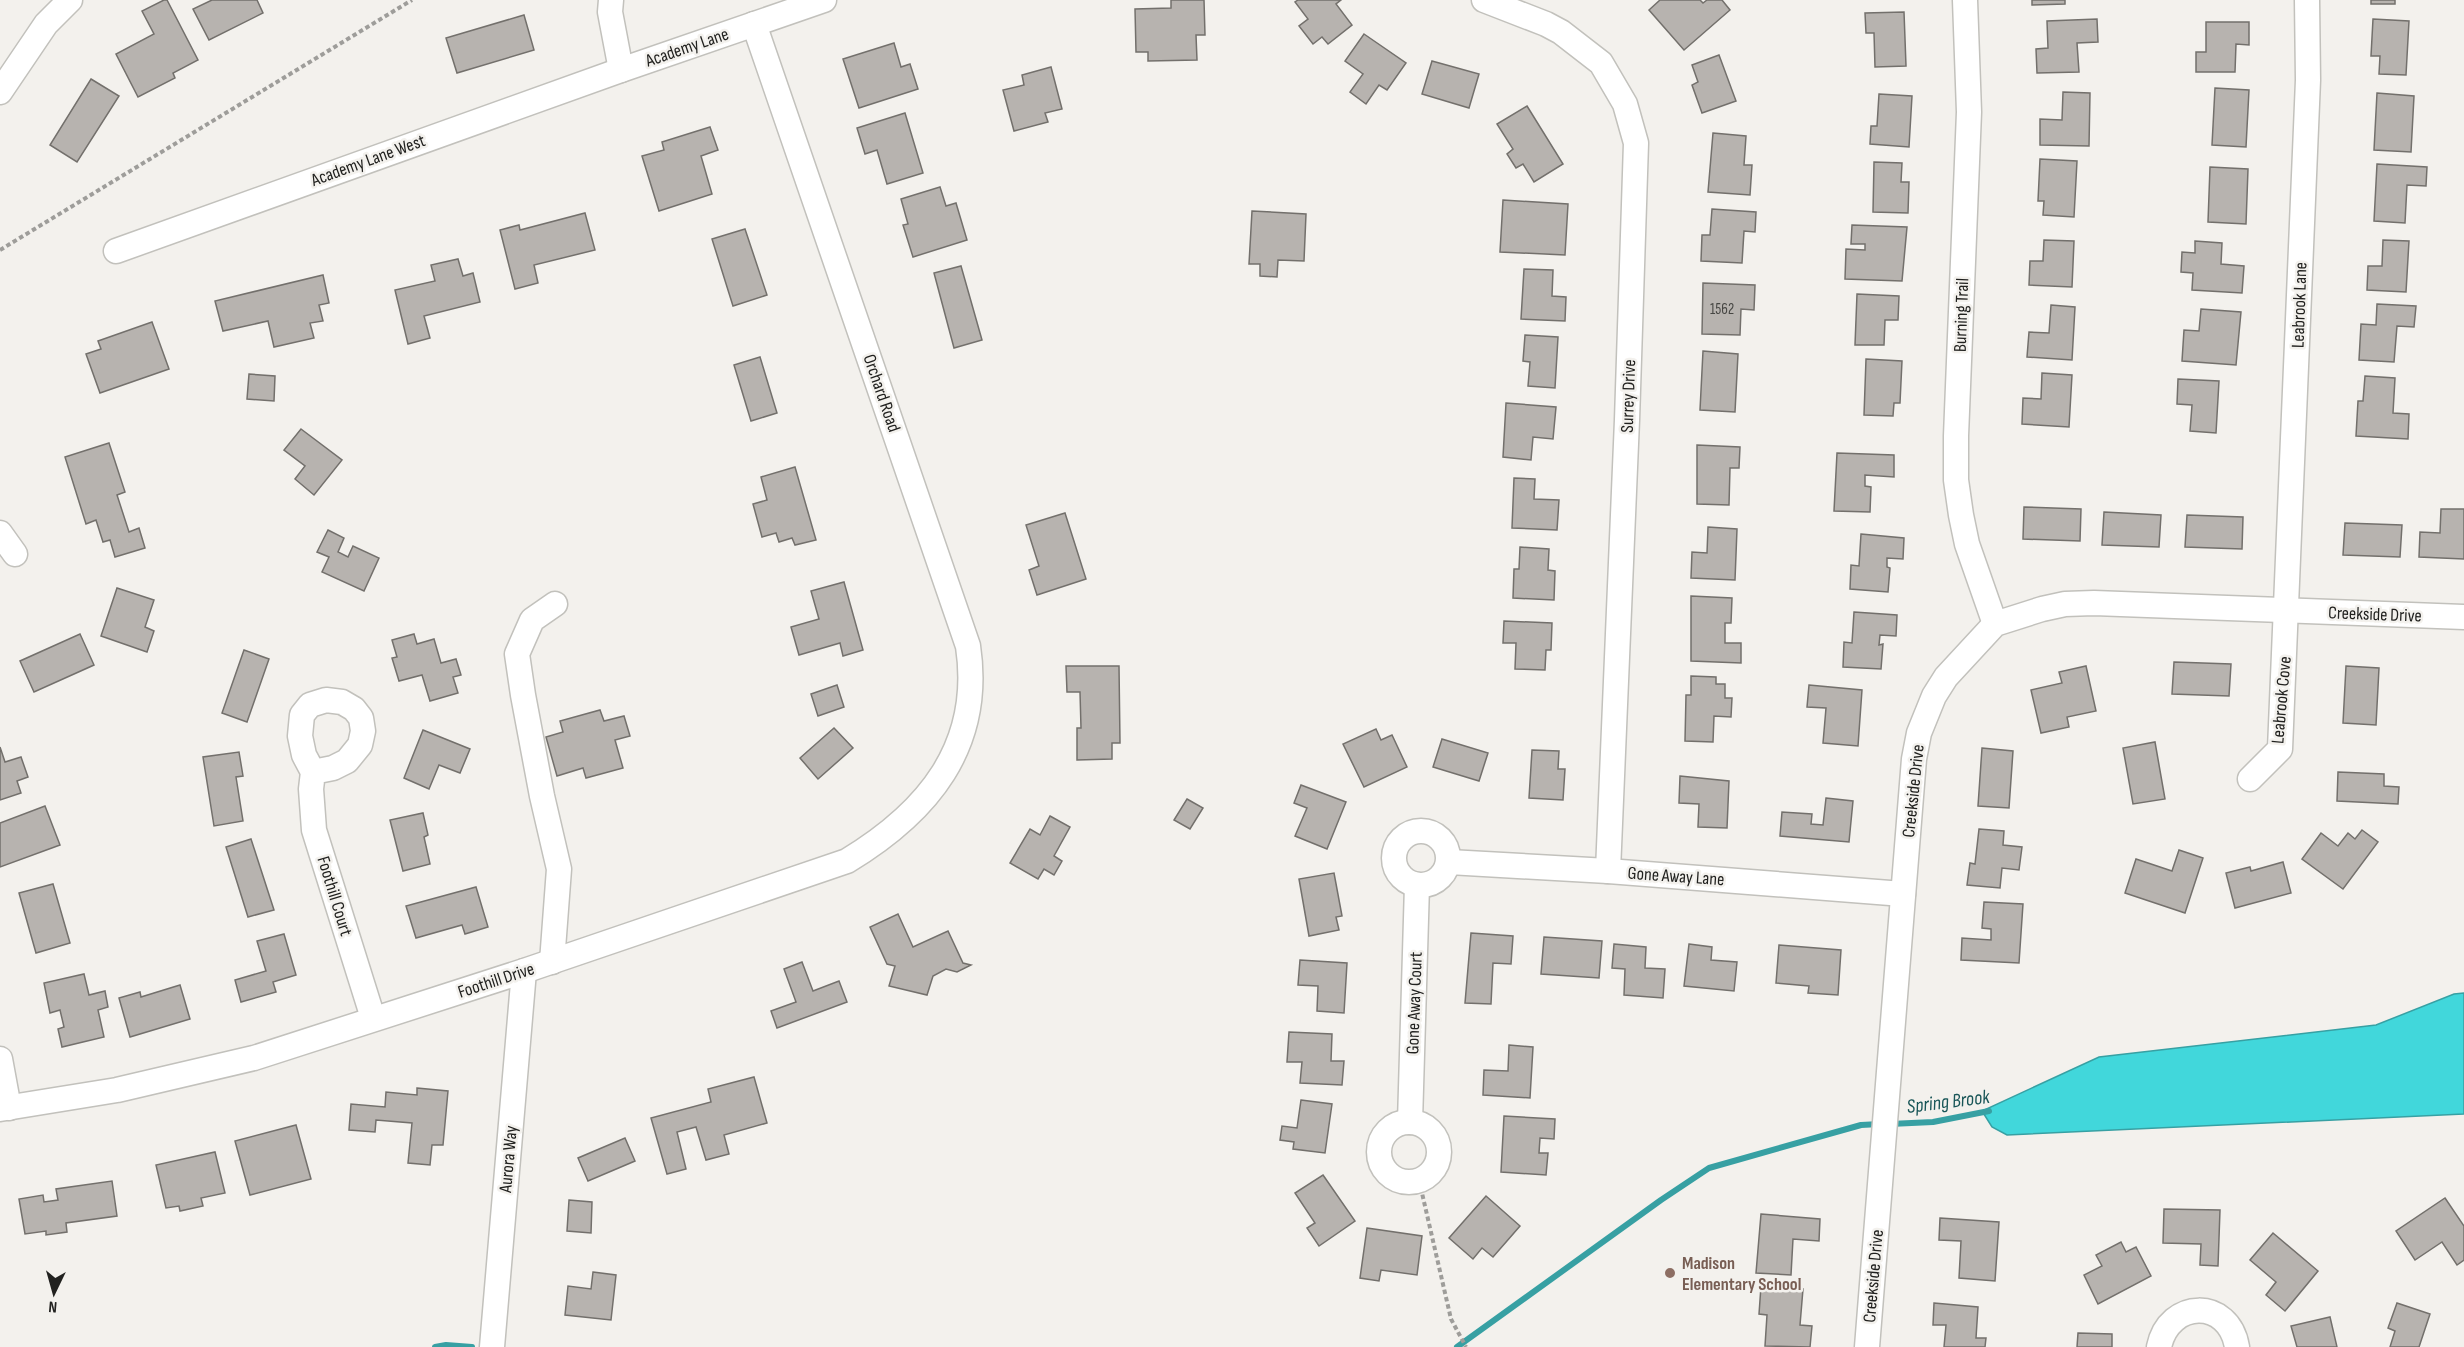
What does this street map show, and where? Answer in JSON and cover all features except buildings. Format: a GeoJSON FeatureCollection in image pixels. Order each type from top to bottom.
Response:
{"type":"FeatureCollection","features":[{"type":"Feature","properties":{"kind":"street"},"geometry":{"type":"LineString","coordinates":[[46,24],[48,0]]}},
{"type":"Feature","properties":{"kind":"street"},"geometry":{"type":"LineString","coordinates":[[0,92],[46,24],[70,0]]}},
{"type":"Feature","properties":{"kind":"street"},"geometry":{"type":"LineString","coordinates":[[610,0],[610,12],[621,70]]}},
{"type":"Feature","properties":{"kind":"street","name":"Academy Lane"},"geometry":{"type":"LineString","coordinates":[[621,70],[824,0]]}},
{"type":"Feature","properties":{"kind":"street","name":"Surrey Drive"},"geometry":{"type":"LineString","coordinates":[[1484,0],[1561,32],[1601,63],[1624,104],[1636,143],[1629,374],[1608,872]]}},
{"type":"Feature","properties":{"kind":"street","name":"Burning Trail"},"geometry":{"type":"LineString","coordinates":[[1965,0],[1969,112],[1956,480],[1960,515],[1967,544],[1995,624]]}},
{"type":"Feature","properties":{"kind":"street","name":"Leabrook Lane"},"geometry":{"type":"LineString","coordinates":[[2287,610],[2308,80],[2307,0]]}},
{"type":"Feature","properties":{"kind":"street","name":"Orchard Road"},"geometry":{"type":"LineString","coordinates":[[754,24],[968,646],[972,668],[970,705],[966,727],[950,765]]}},
{"type":"Feature","properties":{"kind":"street","name":"Academy Lane West"},"geometry":{"type":"LineString","coordinates":[[116,251],[621,70]]}},
{"type":"Feature","properties":{"kind":"street"},"geometry":{"type":"LineString","coordinates":[[0,533],[15,554]]}},
{"type":"Feature","properties":{"kind":"street","name":"Creekside Drive"},"geometry":{"type":"LineString","coordinates":[[1867,1347],[1914,759],[1922,725],[1934,696],[1946,677],[1995,624],[2065,604],[2094,603],[2464,618]]}},
{"type":"Feature","properties":{"kind":"street"},"geometry":{"type":"LineString","coordinates":[[552,962],[559,869],[542,796],[517,654],[532,620],[555,604]]}},
{"type":"Feature","properties":{"kind":"street","name":"Leabrook Cove"},"geometry":{"type":"LineString","coordinates":[[2250,779],[2280,749],[2287,610]]}},
{"type":"Feature","properties":{"kind":"street","name":"Foothill Drive"},"geometry":{"type":"LineString","coordinates":[[4,1108],[117,1090],[254,1058],[552,962],[847,861],[880,842],[903,822],[939,782],[950,765]]}},
{"type":"Feature","properties":{"kind":"street","name":"Foothill Court"},"geometry":{"type":"LineString","coordinates":[[313,772],[315,830],[373,1018]]}},
{"type":"Feature","properties":{"kind":"street"},"geometry":{"type":"LineString","coordinates":[[1415,831],[1426,831],[1436,835],[1443,842],[1448,851],[1449,862],[1445,872],[1437,880],[1417,885],[1407,881],[1400,874],[1395,864],[1394,854],[1398,844],[1405,836],[1415,831]]}},
{"type":"Feature","properties":{"kind":"street","name":"Gone Away Lane"},"geometry":{"type":"LineString","coordinates":[[1449,862],[1903,894]]}},
{"type":"Feature","properties":{"kind":"street","name":"Gone Away Court"},"geometry":{"type":"LineString","coordinates":[[1410,1122],[1417,885]]}},
{"type":"Feature","properties":{"kind":"street","name":"Aurora Way"},"geometry":{"type":"LineString","coordinates":[[492,1347],[524,971]]}},
{"type":"Feature","properties":{"kind":"street"},"geometry":{"type":"LineString","coordinates":[[0,1059],[4,1108]]}},
{"type":"Feature","properties":{"kind":"street"},"geometry":{"type":"LineString","coordinates":[[1410,1122],[1422,1125],[1431,1132],[1437,1142],[1436,1165],[1419,1180],[1407,1182],[1396,1179],[1386,1172],[1380,1162],[1378,1150],[1382,1139],[1388,1130],[1399,1124],[1410,1122]]}},
{"type":"Feature","properties":{"kind":"street"},"geometry":{"type":"LineString","coordinates":[[2159,1347],[2162,1334],[2171,1321],[2184,1312],[2199,1310],[2214,1313],[2227,1322],[2235,1335],[2238,1347]]}},
{"type":"Feature","properties":{"kind":"path"},"geometry":{"type":"LineString","coordinates":[[0,250],[411,0]]}},
{"type":"Feature","properties":{"kind":"path"},"geometry":{"type":"LineString","coordinates":[[1419,1180],[1451,1319],[1466,1347]]}},
{"type":"Feature","properties":{"kind":"water"},"geometry":{"type":"Polygon","coordinates":[[[2464,993],[2464,1114],[2007,1135],[1992,1127],[1982,1111],[2099,1057],[2376,1025],[2454,994],[2464,993]]]}},
{"type":"Feature","properties":{"kind":"waterway","name":"Spring Brook"},"geometry":{"type":"LineString","coordinates":[[1890,1124],[1933,1122],[1989,1111]]}},
{"type":"Feature","properties":{"kind":"waterway","name":"Spring Brook"},"geometry":{"type":"LineString","coordinates":[[1457,1347],[1709,1168],[1861,1125],[1880,1124]]}},
{"type":"Feature","properties":{"kind":"waterway","name":"Spring Brook"},"geometry":{"type":"LineString","coordinates":[[435,1347],[446,1345],[472,1347]]}},
{"type":"Feature","properties":{"kind":"place","name":"Madison Elementary School"},"geometry":{"type":"Point","coordinates":[1670,1273]}}]}
